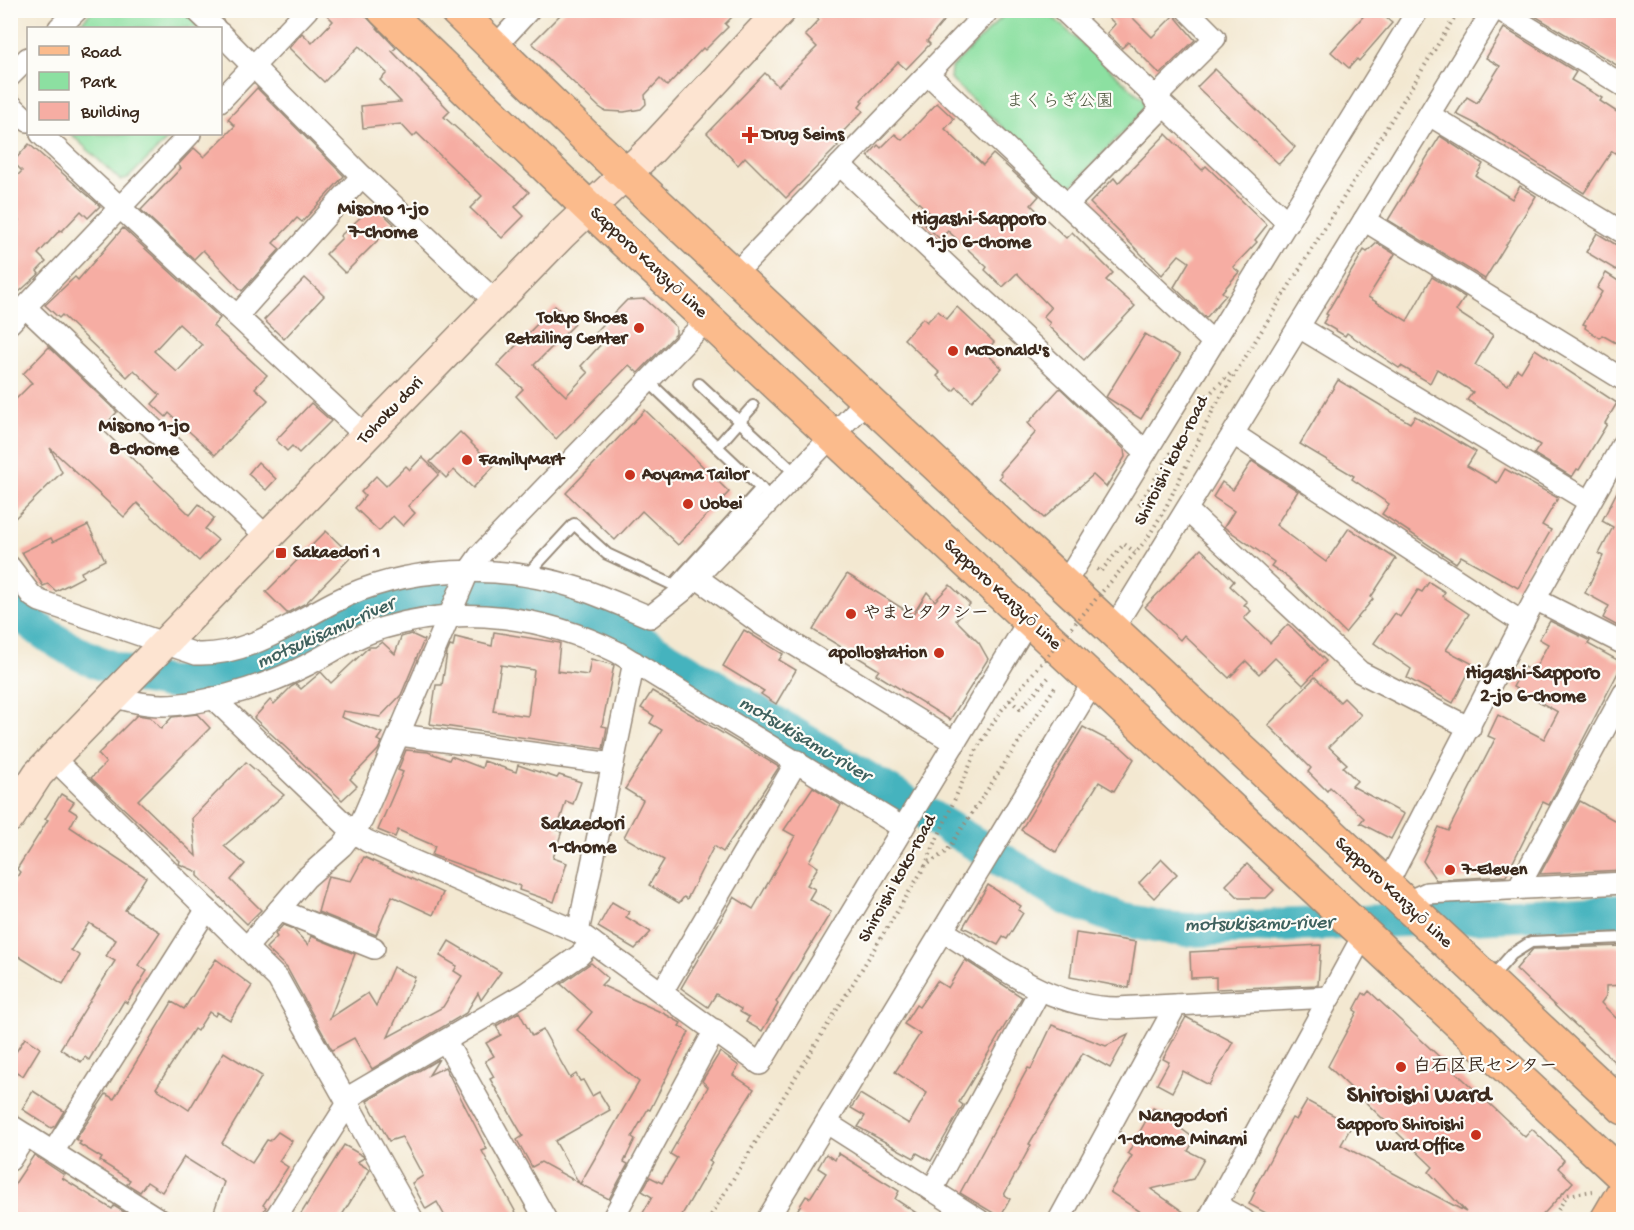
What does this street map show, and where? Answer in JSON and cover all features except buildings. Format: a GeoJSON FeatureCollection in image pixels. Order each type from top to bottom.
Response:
{"type":"FeatureCollection","features":[{"type":"Feature","properties":{"kind":"main road","name":"Sapporo Kanzyō Line"},"geometry":{"type":"LineString","coordinates":[[384,10],[589,208],[1623,1177]]}},
{"type":"Feature","properties":{"kind":"main road","name":"Sapporo Kanzyō Line"},"geometry":{"type":"LineString","coordinates":[[456,10],[867,400],[1623,1108]]}},
{"type":"Feature","properties":{"kind":"street"},"geometry":{"type":"LineString","coordinates":[[60,27],[77,10]]}},
{"type":"Feature","properties":{"kind":"street"},"geometry":{"type":"LineString","coordinates":[[196,10],[215,27]]}},
{"type":"Feature","properties":{"kind":"street"},"geometry":{"type":"LineString","coordinates":[[222,99],[307,10]]}},
{"type":"Feature","properties":{"kind":"street"},"geometry":{"type":"LineString","coordinates":[[494,48],[529,10]]}},
{"type":"Feature","properties":{"kind":"street","name":"Tohoku dori"},"geometry":{"type":"LineString","coordinates":[[10,817],[38,774],[52,758],[496,302],[626,173],[781,10]]}},
{"type":"Feature","properties":{"kind":"street"},"geometry":{"type":"LineString","coordinates":[[734,274],[990,10]]}},
{"type":"Feature","properties":{"kind":"street"},"geometry":{"type":"LineString","coordinates":[[1063,10],[1158,103],[1288,223]]}},
{"type":"Feature","properties":{"kind":"street"},"geometry":{"type":"LineString","coordinates":[[1067,205],[1215,38],[1187,10]]}},
{"type":"Feature","properties":{"kind":"street"},"geometry":{"type":"LineString","coordinates":[[1064,585],[1418,10]]}},
{"type":"Feature","properties":{"kind":"street"},"geometry":{"type":"LineString","coordinates":[[1113,629],[1431,116],[1493,10]]}},
{"type":"Feature","properties":{"kind":"street"},"geometry":{"type":"LineString","coordinates":[[1500,10],[1623,86]]}},
{"type":"Feature","properties":{"kind":"street"},"geometry":{"type":"LineString","coordinates":[[222,35],[255,65],[362,176],[496,302]]}},
{"type":"Feature","properties":{"kind":"street"},"geometry":{"type":"LineString","coordinates":[[10,76],[27,59]]}},
{"type":"Feature","properties":{"kind":"street"},"geometry":{"type":"LineString","coordinates":[[928,74],[1213,342]]}},
{"type":"Feature","properties":{"kind":"street"},"geometry":{"type":"LineString","coordinates":[[10,104],[27,121]]}},
{"type":"Feature","properties":{"kind":"street"},"geometry":{"type":"LineString","coordinates":[[1431,116],[1623,233]]}},
{"type":"Feature","properties":{"kind":"street"},"geometry":{"type":"LineString","coordinates":[[42,135],[367,437]]}},
{"type":"Feature","properties":{"kind":"street"},"geometry":{"type":"LineString","coordinates":[[10,322],[189,135]]}},
{"type":"Feature","properties":{"kind":"street"},"geometry":{"type":"LineString","coordinates":[[840,165],[1146,452]]}},
{"type":"Feature","properties":{"kind":"street"},"geometry":{"type":"LineString","coordinates":[[237,315],[362,176]]}},
{"type":"Feature","properties":{"kind":"street"},"geometry":{"type":"LineString","coordinates":[[1365,220],[1623,380]]}},
{"type":"Feature","properties":{"kind":"street"},"geometry":{"type":"LineString","coordinates":[[25,307],[267,537]]}},
{"type":"Feature","properties":{"kind":"street"},"geometry":{"type":"LineString","coordinates":[[247,947],[306,878],[342,846],[362,820],[453,611],[465,578],[480,555],[708,320]]}},
{"type":"Feature","properties":{"kind":"street"},"geometry":{"type":"LineString","coordinates":[[1299,327],[1588,501]]}},
{"type":"Feature","properties":{"kind":"street"},"geometry":{"type":"LineString","coordinates":[[10,567],[33,596],[40,601],[158,650],[196,654],[224,652],[272,635],[337,600],[367,589],[413,577],[526,576],[573,586],[650,617],[684,584],[766,493],[795,473],[867,400]]}},
{"type":"Feature","properties":{"kind":"street"},"geometry":{"type":"LineString","coordinates":[[1235,435],[1523,623]]}},
{"type":"Feature","properties":{"kind":"street"},"geometry":{"type":"LineString","coordinates":[[1409,907],[1470,728],[1535,599],[1623,442]]}},
{"type":"Feature","properties":{"kind":"street"},"geometry":{"type":"LineString","coordinates":[[1188,511],[1360,672],[1470,728]]}},
{"type":"Feature","properties":{"kind":"street"},"geometry":{"type":"LineString","coordinates":[[684,584],[761,624],[955,743]]}},
{"type":"Feature","properties":{"kind":"street"},"geometry":{"type":"LineString","coordinates":[[1535,599],[1623,644]]}},
{"type":"Feature","properties":{"kind":"street"},"geometry":{"type":"LineString","coordinates":[[115,693],[160,705],[213,698],[255,687],[304,667],[348,642],[381,628],[453,611],[531,620],[596,642],[634,662],[797,761],[906,823]]}},
{"type":"Feature","properties":{"kind":"street"},"geometry":{"type":"LineString","coordinates":[[213,698],[353,832],[367,841],[585,937],[760,1064],[1029,620]]}},
{"type":"Feature","properties":{"kind":"street"},"geometry":{"type":"LineString","coordinates":[[274,1220],[354,1094],[526,993],[580,955],[585,937],[613,764],[634,662]]}},
{"type":"Feature","properties":{"kind":"street"},"geometry":{"type":"LineString","coordinates":[[767,1220],[1094,681]]}},
{"type":"Feature","properties":{"kind":"street"},"geometry":{"type":"LineString","coordinates":[[1518,888],[1623,693]]}},
{"type":"Feature","properties":{"kind":"street"},"geometry":{"type":"LineString","coordinates":[[400,735],[613,764]]}},
{"type":"Feature","properties":{"kind":"street"},"geometry":{"type":"LineString","coordinates":[[52,758],[278,979],[413,1220]]}},
{"type":"Feature","properties":{"kind":"street"},"geometry":{"type":"LineString","coordinates":[[662,992],[797,761]]}},
{"type":"Feature","properties":{"kind":"street"},"geometry":{"type":"LineString","coordinates":[[1409,907],[1427,893],[1623,883]]}},
{"type":"Feature","properties":{"kind":"street"},"geometry":{"type":"LineString","coordinates":[[53,1152],[207,909]]}},
{"type":"Feature","properties":{"kind":"street"},"geometry":{"type":"LineString","coordinates":[[279,910],[374,948]]}},
{"type":"Feature","properties":{"kind":"street"},"geometry":{"type":"LineString","coordinates":[[1244,1220],[1212,1212],[1330,997],[1356,927]]}},
{"type":"Feature","properties":{"kind":"street"},"geometry":{"type":"LineString","coordinates":[[943,931],[1040,990],[1067,1002],[1101,1008],[1330,997]]}},
{"type":"Feature","properties":{"kind":"street"},"geometry":{"type":"LineString","coordinates":[[932,1190],[1040,990]]}},
{"type":"Feature","properties":{"kind":"street"},"geometry":{"type":"LineString","coordinates":[[1059,1220],[1176,1005]]}},
{"type":"Feature","properties":{"kind":"street"},"geometry":{"type":"LineString","coordinates":[[612,1220],[715,1030]]}},
{"type":"Feature","properties":{"kind":"street"},"geometry":{"type":"LineString","coordinates":[[446,1042],[546,1220]]}},
{"type":"Feature","properties":{"kind":"street"},"geometry":{"type":"LineString","coordinates":[[827,1123],[979,1220]]}},
{"type":"Feature","properties":{"kind":"street"},"geometry":{"type":"LineString","coordinates":[[10,1160],[18,1130],[160,1220]]}},
{"type":"Feature","properties":{"kind":"lane"},"geometry":{"type":"LineString","coordinates":[[648,381],[766,493]]}},
{"type":"Feature","properties":{"kind":"lane"},"geometry":{"type":"LineString","coordinates":[[699,384],[795,473]]}},
{"type":"Feature","properties":{"kind":"lane"},"geometry":{"type":"LineString","coordinates":[[717,447],[753,406]]}},
{"type":"Feature","properties":{"kind":"lane"},"geometry":{"type":"LineString","coordinates":[[526,576],[574,524],[607,554],[684,584]]}},
{"type":"Feature","properties":{"kind":"lane"},"geometry":{"type":"LineString","coordinates":[[1488,981],[1512,954],[1531,942],[1623,938]]}},
{"type":"Feature","properties":{"kind":"path","name":"Shiroishi koko-road"},"geometry":{"type":"LineString","coordinates":[[708,1220],[925,866],[978,747],[1010,700],[1135,552],[1165,509],[1214,408],[1237,367],[1460,10]]}},
{"type":"Feature","properties":{"kind":"path"},"geometry":{"type":"LineString","coordinates":[[1201,402],[1237,367]]}},
{"type":"Feature","properties":{"kind":"path"},"geometry":{"type":"LineString","coordinates":[[1135,510],[1184,432]]}},
{"type":"Feature","properties":{"kind":"path"},"geometry":{"type":"LineString","coordinates":[[1094,565],[1100,572],[1124,544],[1135,552]]}},
{"type":"Feature","properties":{"kind":"path"},"geometry":{"type":"LineString","coordinates":[[1010,700],[1020,709],[1049,677]]}},
{"type":"Feature","properties":{"kind":"path"},"geometry":{"type":"LineString","coordinates":[[925,866],[947,852],[999,769],[1057,684]]}},
{"type":"Feature","properties":{"kind":"path"},"geometry":{"type":"LineString","coordinates":[[1552,1220],[1565,1194],[1608,1200]]}},
{"type":"Feature","properties":{"kind":"green space"},"geometry":{"type":"Polygon","coordinates":[[[93,10],[189,11],[207,27],[77,27],[93,10]]]}},
{"type":"Feature","properties":{"kind":"green space","name":"まくらぎ公園"},"geometry":{"type":"Polygon","coordinates":[[[1008,11],[1046,11],[1144,100],[1144,110],[1073,185],[1065,185],[950,79],[951,68],[1008,11]]]}},
{"type":"Feature","properties":{"kind":"green space"},"geometry":{"type":"Polygon","coordinates":[[[72,135],[172,135],[128,178],[120,180],[72,135]]]}},
{"type":"Feature","properties":{"kind":"waterway","name":"motsukisamu-river"},"geometry":{"type":"LineString","coordinates":[[10,602],[42,631],[81,654],[123,672],[177,683],[223,676],[268,662],[352,618],[398,601],[428,595],[457,593],[485,593],[540,601],[594,618],[622,630],[1065,898],[1119,919],[1165,928],[1189,930],[1624,910]]}},
{"type":"Feature","properties":{"kind":"place","name":"Drug Seims"},"geometry":{"type":"Point","coordinates":[750,135]}},
{"type":"Feature","properties":{"kind":"place","name":"Tokyo Shoes Retailing Center"},"geometry":{"type":"Point","coordinates":[639,328]}},
{"type":"Feature","properties":{"kind":"place","name":"McDonald's"},"geometry":{"type":"Point","coordinates":[953,351]}},
{"type":"Feature","properties":{"kind":"place","name":"FamilyMart"},"geometry":{"type":"Point","coordinates":[467,460]}},
{"type":"Feature","properties":{"kind":"place","name":"Aoyama Tailor"},"geometry":{"type":"Point","coordinates":[630,475]}},
{"type":"Feature","properties":{"kind":"place","name":"Uobei"},"geometry":{"type":"Point","coordinates":[688,504]}},
{"type":"Feature","properties":{"kind":"place","name":"Sakaedori 1"},"geometry":{"type":"Point","coordinates":[281,553]}},
{"type":"Feature","properties":{"kind":"place","name":"やまとタクシー"},"geometry":{"type":"Point","coordinates":[851,614]}},
{"type":"Feature","properties":{"kind":"place","name":"apollostation"},"geometry":{"type":"Point","coordinates":[939,653]}},
{"type":"Feature","properties":{"kind":"place","name":"7-Eleven"},"geometry":{"type":"Point","coordinates":[1450,870]}},
{"type":"Feature","properties":{"kind":"place","name":"白石区民センター"},"geometry":{"type":"Point","coordinates":[1401,1067]}},
{"type":"Feature","properties":{"kind":"place","name":"Sapporo Shiroishi Ward Office"},"geometry":{"type":"Point","coordinates":[1476,1135]}},
{"type":"Feature","properties":{"kind":"district","name":"Misono 1-jo 7-chome"},"geometry":{"type":"Point","coordinates":[383,222]}},
{"type":"Feature","properties":{"kind":"district","name":"Higashi-Sapporo 1-jo 6-chome"},"geometry":{"type":"Point","coordinates":[979,232]}},
{"type":"Feature","properties":{"kind":"district","name":"Misono 1-jo 8-chome"},"geometry":{"type":"Point","coordinates":[144,438]}},
{"type":"Feature","properties":{"kind":"district","name":"Higashi-Sapporo 2-jo 6-chome"},"geometry":{"type":"Point","coordinates":[1533,686]}},
{"type":"Feature","properties":{"kind":"district","name":"Sakaedori 1-chome"},"geometry":{"type":"Point","coordinates":[583,836]}},
{"type":"Feature","properties":{"kind":"district","name":"Shiroishi Ward"},"geometry":{"type":"Point","coordinates":[1419,1096]}},
{"type":"Feature","properties":{"kind":"district","name":"Nangodori 1-chome Minami"},"geometry":{"type":"Point","coordinates":[1183,1128]}}]}
